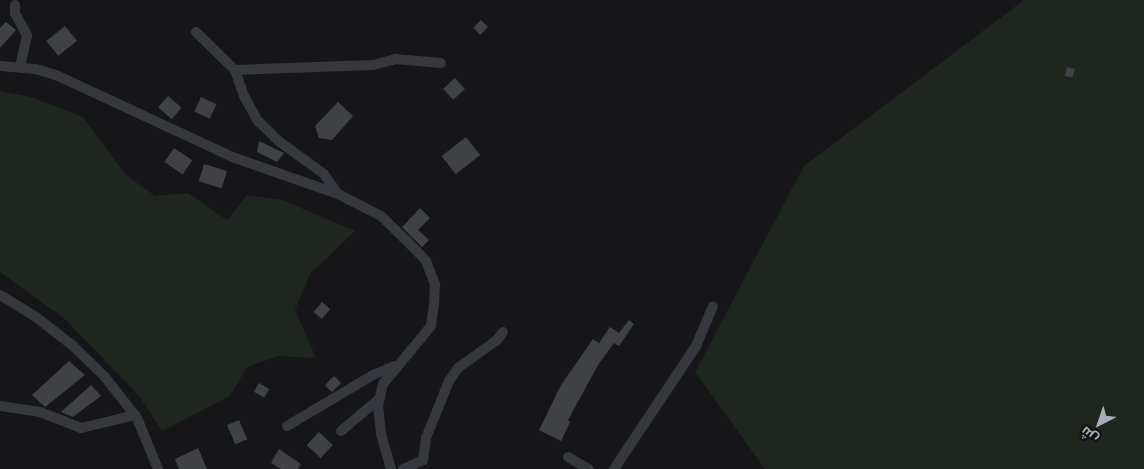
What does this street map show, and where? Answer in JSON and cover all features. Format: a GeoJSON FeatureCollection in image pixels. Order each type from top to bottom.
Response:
{"type":"FeatureCollection","features":[{"type":"Feature","properties":{"kind":"street"},"geometry":{"type":"LineString","coordinates":[[15,4],[15,13],[27,36],[20,67]]}},
{"type":"Feature","properties":{"kind":"street"},"geometry":{"type":"LineString","coordinates":[[196,32],[235,70],[244,96],[258,121],[280,142],[324,174],[338,194]]}},
{"type":"Feature","properties":{"kind":"street"},"geometry":{"type":"LineString","coordinates":[[235,70],[372,65],[394,59],[441,63]]}},
{"type":"Feature","properties":{"kind":"street"},"geometry":{"type":"LineString","coordinates":[[0,66],[20,67],[56,75],[235,158],[338,194],[381,216],[426,262],[435,285],[431,326],[395,366],[383,384],[380,398],[381,434],[392,469]]}},
{"type":"Feature","properties":{"kind":"street"},"geometry":{"type":"LineString","coordinates":[[0,295],[36,316],[72,345],[105,377],[135,415],[150,442],[158,469]]}},
{"type":"Feature","properties":{"kind":"street"},"geometry":{"type":"LineString","coordinates":[[614,469],[696,346],[713,306]]}},
{"type":"Feature","properties":{"kind":"street"},"geometry":{"type":"LineString","coordinates":[[403,469],[423,460],[426,438],[449,381],[458,368],[497,340],[502,332]]}},
{"type":"Feature","properties":{"kind":"street"},"geometry":{"type":"LineString","coordinates":[[287,426],[372,375],[395,366]]}},
{"type":"Feature","properties":{"kind":"street"},"geometry":{"type":"LineString","coordinates":[[341,432],[380,398]]}},
{"type":"Feature","properties":{"kind":"street"},"geometry":{"type":"LineString","coordinates":[[0,406],[40,412],[81,428],[135,415]]}},
{"type":"Feature","properties":{"kind":"street"},"geometry":{"type":"LineString","coordinates":[[568,457],[589,469]]}},
{"type":"Feature","properties":{"kind":"shaded area"},"geometry":{"type":"Polygon","coordinates":[[[1024,0],[1144,0],[1144,469],[765,469],[695,372],[804,166],[1024,0]]]}},
{"type":"Feature","properties":{"kind":"shaded area"},"geometry":{"type":"Polygon","coordinates":[[[0,91],[31,97],[83,117],[125,174],[155,196],[188,193],[227,220],[247,195],[282,200],[355,231],[310,274],[295,310],[316,358],[278,356],[247,367],[230,396],[162,431],[139,396],[65,319],[0,272],[0,91]]]}},
{"type":"Feature","properties":{"kind":"building"},"geometry":{"type":"Polygon","coordinates":[[[481,20],[488,27],[480,35],[473,28],[481,20]]]}},
{"type":"Feature","properties":{"kind":"building"},"geometry":{"type":"Polygon","coordinates":[[[6,22],[16,30],[0,48],[0,28],[6,22]]]}},
{"type":"Feature","properties":{"kind":"building"},"geometry":{"type":"Polygon","coordinates":[[[65,26],[77,41],[58,56],[46,41],[65,26]]]}},
{"type":"Feature","properties":{"kind":"building"},"geometry":{"type":"Polygon","coordinates":[[[1067,67],[1075,69],[1073,78],[1065,76],[1067,67]]]}},
{"type":"Feature","properties":{"kind":"building"},"geometry":{"type":"Polygon","coordinates":[[[455,78],[465,89],[453,100],[443,89],[455,78]]]}},
{"type":"Feature","properties":{"kind":"building"},"geometry":{"type":"Polygon","coordinates":[[[168,96],[182,108],[172,119],[158,107],[168,96]]]}},
{"type":"Feature","properties":{"kind":"building"},"geometry":{"type":"Polygon","coordinates":[[[201,97],[216,104],[210,119],[194,112],[201,97]]]}},
{"type":"Feature","properties":{"kind":"building"},"geometry":{"type":"Polygon","coordinates":[[[338,102],[353,116],[332,140],[319,138],[315,126],[338,102]]]}},
{"type":"Feature","properties":{"kind":"building"},"geometry":{"type":"Polygon","coordinates":[[[466,137],[480,155],[456,174],[442,156],[466,137]]]}},
{"type":"Feature","properties":{"kind":"building"},"geometry":{"type":"Polygon","coordinates":[[[259,141],[284,153],[277,162],[257,152],[259,141]]]}},
{"type":"Feature","properties":{"kind":"building"},"geometry":{"type":"Polygon","coordinates":[[[174,148],[192,160],[183,174],[164,162],[174,148]]]}},
{"type":"Feature","properties":{"kind":"building"},"geometry":{"type":"Polygon","coordinates":[[[204,164],[227,171],[222,188],[199,181],[204,164]]]}},
{"type":"Feature","properties":{"kind":"building"},"geometry":{"type":"Polygon","coordinates":[[[420,208],[430,218],[418,230],[429,240],[422,247],[402,227],[420,208]]]}},
{"type":"Feature","properties":{"kind":"building"},"geometry":{"type":"Polygon","coordinates":[[[322,302],[330,309],[322,319],[313,312],[322,302]]]}},
{"type":"Feature","properties":{"kind":"building"},"geometry":{"type":"Polygon","coordinates":[[[629,320],[634,324],[619,346],[614,343],[598,365],[568,420],[570,422],[561,441],[539,430],[561,385],[593,339],[599,343],[610,327],[619,333],[629,320]]]}},
{"type":"Feature","properties":{"kind":"building"},"geometry":{"type":"Polygon","coordinates":[[[69,361],[85,375],[45,407],[32,395],[69,361]]]}},
{"type":"Feature","properties":{"kind":"building"},"geometry":{"type":"Polygon","coordinates":[[[334,376],[341,383],[332,392],[325,385],[334,376]]]}},
{"type":"Feature","properties":{"kind":"building"},"geometry":{"type":"Polygon","coordinates":[[[259,383],[269,389],[264,398],[254,392],[259,383]]]}},
{"type":"Feature","properties":{"kind":"building"},"geometry":{"type":"Polygon","coordinates":[[[91,385],[101,396],[73,417],[61,412],[91,385]]]}},
{"type":"Feature","properties":{"kind":"building"},"geometry":{"type":"Polygon","coordinates":[[[239,420],[247,439],[235,444],[227,425],[239,420]]]}},
{"type":"Feature","properties":{"kind":"building"},"geometry":{"type":"Polygon","coordinates":[[[319,432],[333,445],[321,458],[307,445],[319,432]]]}},
{"type":"Feature","properties":{"kind":"building"},"geometry":{"type":"Polygon","coordinates":[[[198,448],[207,469],[179,469],[175,459],[198,448]]]}},
{"type":"Feature","properties":{"kind":"building"},"geometry":{"type":"Polygon","coordinates":[[[279,449],[301,464],[298,469],[281,469],[271,463],[279,449]]]}}]}
